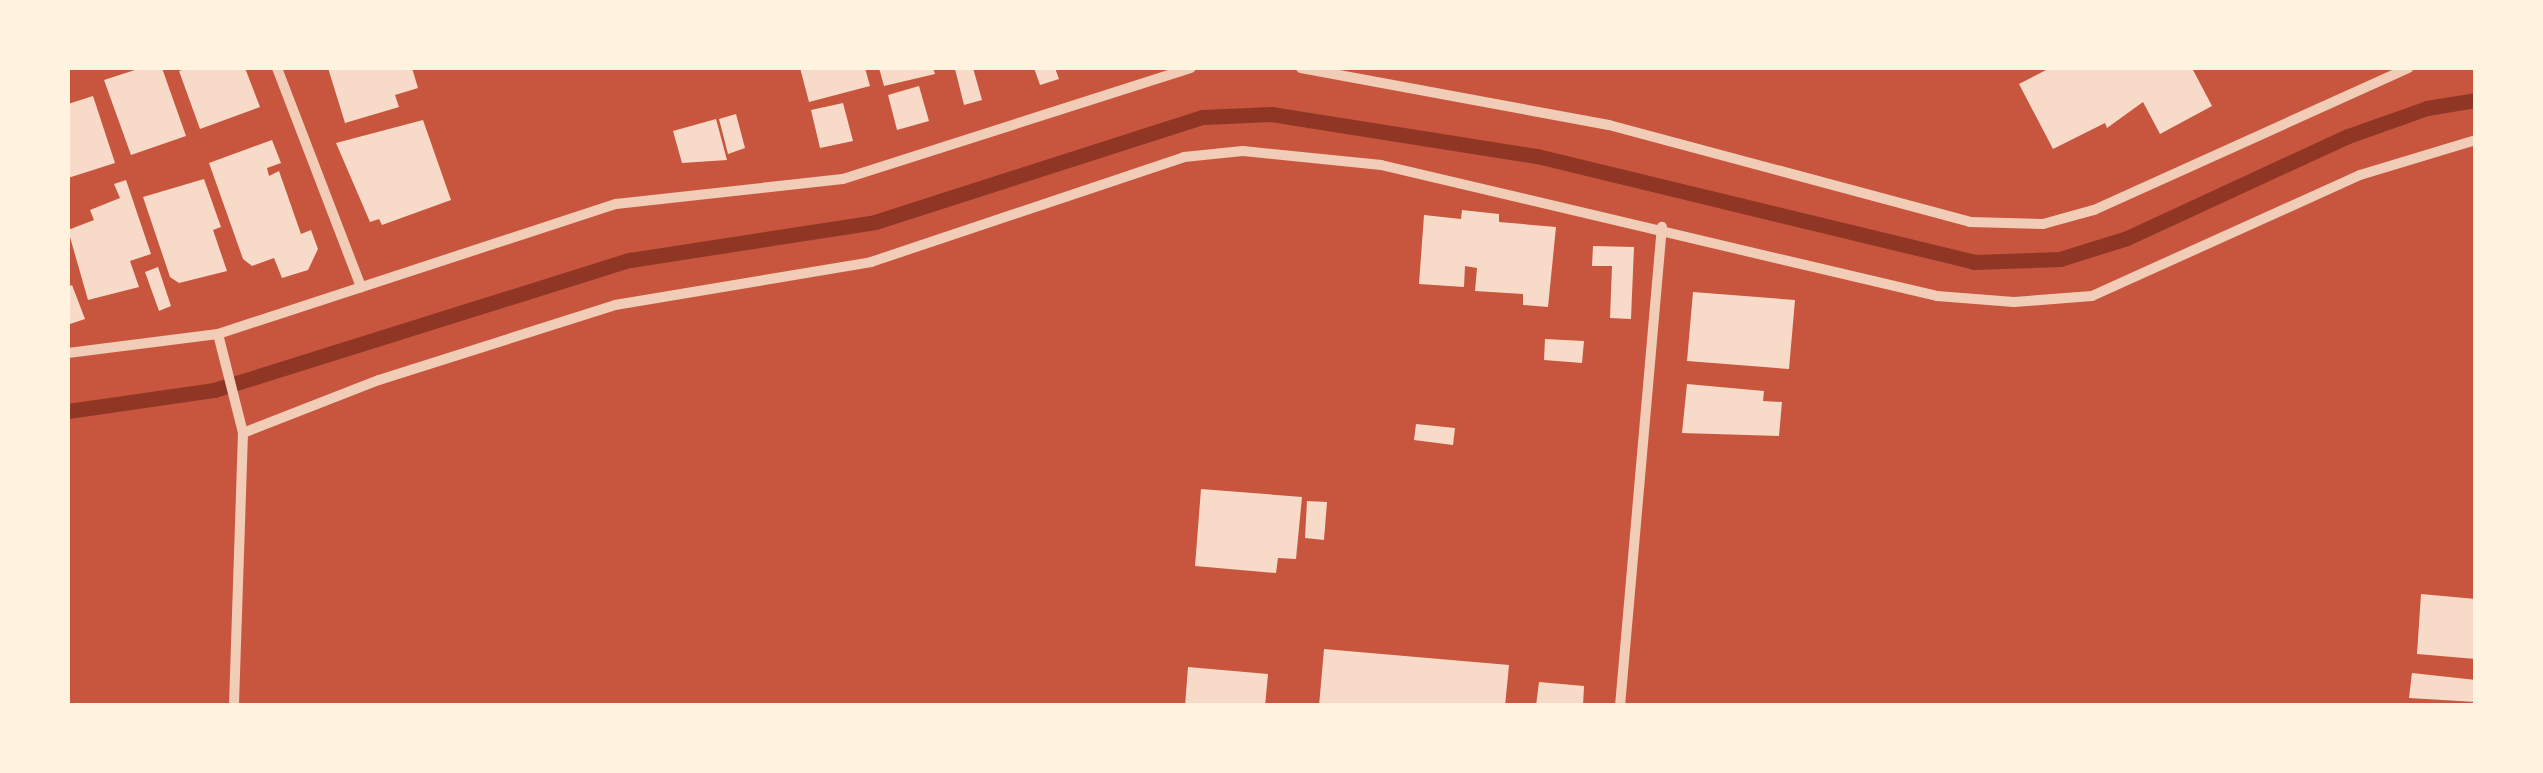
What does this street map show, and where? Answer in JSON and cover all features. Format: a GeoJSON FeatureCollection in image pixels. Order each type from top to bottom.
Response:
{"type":"FeatureCollection","features":[{"type":"Feature","properties":{"kind":"street"},"geometry":{"type":"LineString","coordinates":[[277,68],[362,287]]}},
{"type":"Feature","properties":{"kind":"street"},"geometry":{"type":"LineString","coordinates":[[68,353],[218,334],[616,204],[844,179],[1191,68]]}},
{"type":"Feature","properties":{"kind":"street"},"geometry":{"type":"LineString","coordinates":[[1301,68],[1609,126],[1970,222],[2043,224],[2094,210],[2408,68]]}},
{"type":"Feature","properties":{"kind":"street"},"geometry":{"type":"LineString","coordinates":[[243,433],[379,380],[615,306],[871,262],[1184,157],[1244,151],[1381,164],[1662,227],[1937,296],[2014,302],[2092,296],[2360,175],[2476,140]]}},
{"type":"Feature","properties":{"kind":"street"},"geometry":{"type":"LineString","coordinates":[[1620,706],[1662,227]]}},
{"type":"Feature","properties":{"kind":"street"},"geometry":{"type":"LineString","coordinates":[[218,334],[243,433],[234,706]]}},
{"type":"Feature","properties":{"kind":"building"},"geometry":{"type":"Polygon","coordinates":[[[141,68],[162,68],[186,136],[131,155],[104,80],[141,68]]]}},
{"type":"Feature","properties":{"kind":"building"},"geometry":{"type":"Polygon","coordinates":[[[245,68],[260,107],[200,129],[179,71],[245,68]]]}},
{"type":"Feature","properties":{"kind":"building"},"geometry":{"type":"Polygon","coordinates":[[[328,68],[412,68],[418,88],[395,95],[399,107],[345,123],[328,68]]]}},
{"type":"Feature","properties":{"kind":"building"},"geometry":{"type":"Polygon","coordinates":[[[800,68],[865,68],[870,86],[809,102],[800,68]]]}},
{"type":"Feature","properties":{"kind":"building"},"geometry":{"type":"Polygon","coordinates":[[[879,68],[933,68],[935,74],[884,86],[879,68]]]}},
{"type":"Feature","properties":{"kind":"building"},"geometry":{"type":"Polygon","coordinates":[[[973,68],[982,100],[964,105],[955,69],[973,68]]]}},
{"type":"Feature","properties":{"kind":"building"},"geometry":{"type":"Polygon","coordinates":[[[1034,68],[1055,68],[1059,79],[1040,85],[1034,68]]]}},
{"type":"Feature","properties":{"kind":"building"},"geometry":{"type":"Polygon","coordinates":[[[2050,68],[2192,68],[2212,106],[2160,134],[2143,102],[2107,128],[2105,123],[2053,149],[2019,84],[2050,68]]]}},
{"type":"Feature","properties":{"kind":"building"},"geometry":{"type":"Polygon","coordinates":[[[919,86],[929,121],[897,130],[888,95],[919,86]]]}},
{"type":"Feature","properties":{"kind":"building"},"geometry":{"type":"Polygon","coordinates":[[[93,96],[115,163],[68,178],[68,104],[93,96]]]}},
{"type":"Feature","properties":{"kind":"building"},"geometry":{"type":"Polygon","coordinates":[[[843,103],[853,141],[820,148],[811,110],[843,103]]]}},
{"type":"Feature","properties":{"kind":"building"},"geometry":{"type":"Polygon","coordinates":[[[736,114],[745,148],[728,154],[719,119],[736,114]]]}},
{"type":"Feature","properties":{"kind":"building"},"geometry":{"type":"Polygon","coordinates":[[[716,119],[727,160],[682,163],[673,131],[716,119]]]}},
{"type":"Feature","properties":{"kind":"building"},"geometry":{"type":"Polygon","coordinates":[[[423,120],[451,200],[382,225],[379,219],[370,222],[336,143],[423,120]]]}},
{"type":"Feature","properties":{"kind":"building"},"geometry":{"type":"Polygon","coordinates":[[[272,140],[281,163],[267,168],[269,176],[279,171],[301,234],[311,230],[318,249],[308,270],[282,278],[274,258],[252,266],[243,259],[209,163],[272,140]]]}},
{"type":"Feature","properties":{"kind":"building"},"geometry":{"type":"Polygon","coordinates":[[[204,179],[221,227],[213,230],[227,271],[179,283],[170,277],[143,197],[204,179]]]}},
{"type":"Feature","properties":{"kind":"building"},"geometry":{"type":"Polygon","coordinates":[[[126,180],[151,254],[130,261],[139,287],[88,300],[68,230],[94,220],[90,210],[120,198],[114,184],[126,180]]]}},
{"type":"Feature","properties":{"kind":"building"},"geometry":{"type":"Polygon","coordinates":[[[1462,210],[1499,214],[1499,222],[1556,227],[1548,307],[1523,305],[1523,294],[1475,291],[1477,268],[1465,266],[1464,287],[1419,284],[1424,215],[1461,219],[1462,210]]]}},
{"type":"Feature","properties":{"kind":"building"},"geometry":{"type":"Polygon","coordinates":[[[1593,246],[1634,247],[1631,319],[1610,318],[1612,266],[1592,266],[1593,246]]]}},
{"type":"Feature","properties":{"kind":"building"},"geometry":{"type":"Polygon","coordinates":[[[158,267],[171,306],[159,311],[145,272],[158,267]]]}},
{"type":"Feature","properties":{"kind":"building"},"geometry":{"type":"Polygon","coordinates":[[[72,285],[85,319],[70,324],[68,287],[72,285]]]}},
{"type":"Feature","properties":{"kind":"building"},"geometry":{"type":"Polygon","coordinates":[[[1693,292],[1795,300],[1789,369],[1687,361],[1693,292]]]}},
{"type":"Feature","properties":{"kind":"building"},"geometry":{"type":"Polygon","coordinates":[[[1545,339],[1584,341],[1582,363],[1544,360],[1545,339]]]}},
{"type":"Feature","properties":{"kind":"building"},"geometry":{"type":"Polygon","coordinates":[[[1687,384],[1764,391],[1763,401],[1782,402],[1779,436],[1682,433],[1687,384]]]}},
{"type":"Feature","properties":{"kind":"building"},"geometry":{"type":"Polygon","coordinates":[[[1416,424],[1455,428],[1453,445],[1414,440],[1416,424]]]}},
{"type":"Feature","properties":{"kind":"building"},"geometry":{"type":"Polygon","coordinates":[[[1201,489],[1302,497],[1296,559],[1278,558],[1276,573],[1195,566],[1201,489]]]}},
{"type":"Feature","properties":{"kind":"building"},"geometry":{"type":"Polygon","coordinates":[[[1307,501],[1327,502],[1324,540],[1305,538],[1307,501]]]}},
{"type":"Feature","properties":{"kind":"building"},"geometry":{"type":"Polygon","coordinates":[[[2421,594],[2476,599],[2476,659],[2417,654],[2421,594]]]}},
{"type":"Feature","properties":{"kind":"building"},"geometry":{"type":"Polygon","coordinates":[[[1324,649],[1509,665],[1505,706],[1319,706],[1324,649]]]}},
{"type":"Feature","properties":{"kind":"building"},"geometry":{"type":"Polygon","coordinates":[[[1188,667],[1268,674],[1265,706],[1185,706],[1188,667]]]}},
{"type":"Feature","properties":{"kind":"building"},"geometry":{"type":"Polygon","coordinates":[[[2412,673],[2476,680],[2476,702],[2409,698],[2412,673]]]}},
{"type":"Feature","properties":{"kind":"building"},"geometry":{"type":"Polygon","coordinates":[[[1539,682],[1584,686],[1583,706],[1536,706],[1539,682]]]}},
{"type":"Feature","properties":{"kind":"waterway"},"geometry":{"type":"LineString","coordinates":[[68,411],[214,390],[630,260],[875,222],[1203,117],[1271,114],[1537,156],[1974,262],[2060,259],[2127,238],[2348,136],[2427,108],[2476,100]]}}]}
